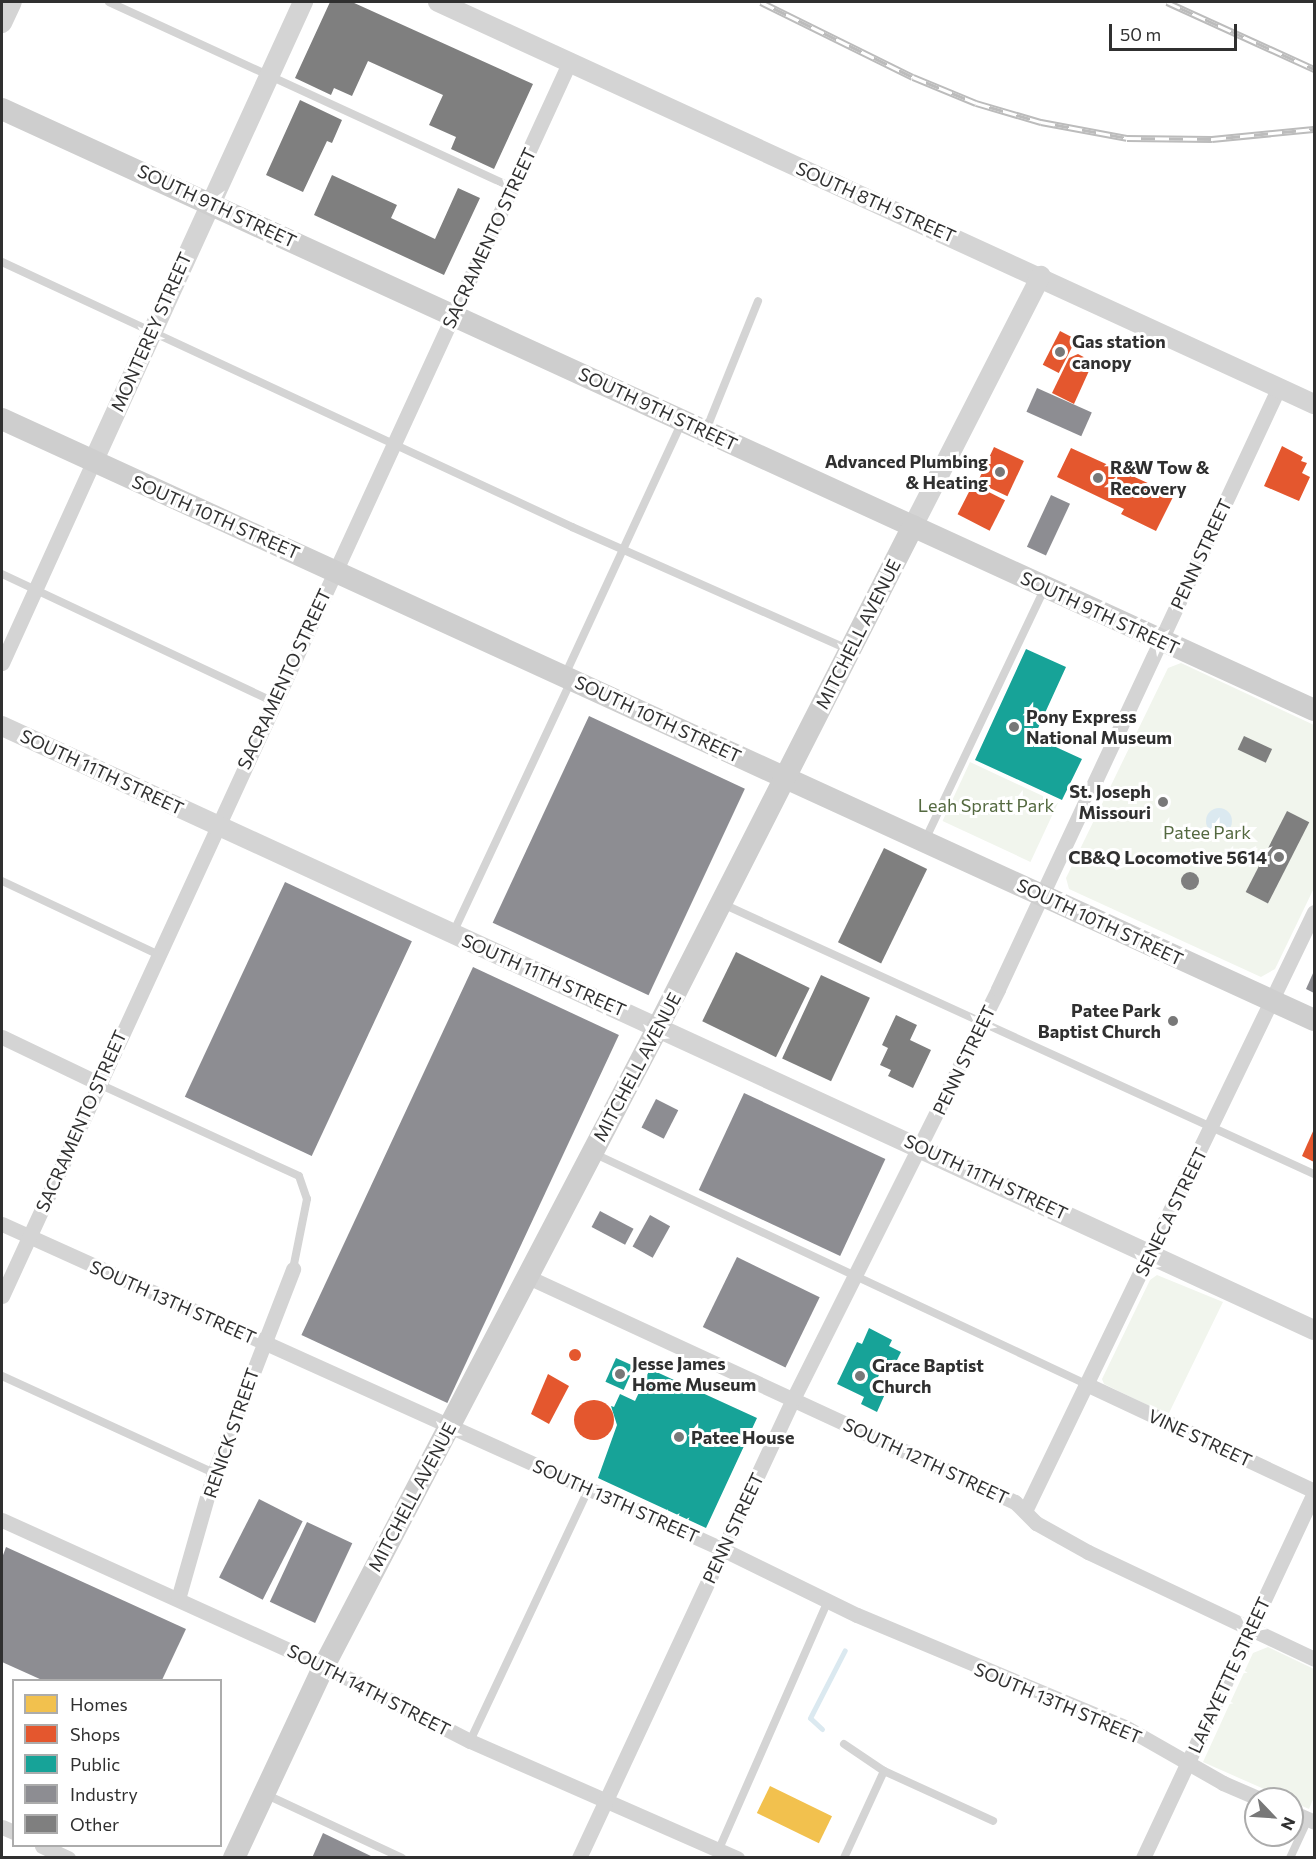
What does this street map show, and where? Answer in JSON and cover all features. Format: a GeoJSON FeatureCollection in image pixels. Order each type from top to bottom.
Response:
{"type":"FeatureCollection","features":[{"type":"Feature","properties":{"kind":"main road","name":"SOUTH 9TH STREET"},"geometry":{"type":"LineString","coordinates":[[2,109],[210,202],[453,316],[1314,710]]}},
{"type":"Feature","properties":{"kind":"main road","name":"SOUTH 10TH STREET"},"geometry":{"type":"LineString","coordinates":[[2,420],[1314,1020]]}},
{"type":"Feature","properties":{"kind":"main road","name":"MITCHELL AVENUE"},"geometry":{"type":"LineString","coordinates":[[234,1857],[324,1666],[658,1027],[913,526]]}},
{"type":"Feature","properties":{"kind":"street"},"geometry":{"type":"LineString","coordinates":[[2,24],[12,2]]}},
{"type":"Feature","properties":{"kind":"street","name":"MONTEREY STREET"},"geometry":{"type":"LineString","coordinates":[[2,663],[303,2]]}},
{"type":"Feature","properties":{"kind":"street","name":"SOUTH 8TH STREET"},"geometry":{"type":"LineString","coordinates":[[438,2],[1041,276],[1314,404]]}},
{"type":"Feature","properties":{"kind":"street","name":"SACRAMENTO STREET"},"geometry":{"type":"LineString","coordinates":[[2,1296],[569,63]]}},
{"type":"Feature","properties":{"kind":"street","name":"MITCHELL AVENUE"},"geometry":{"type":"LineString","coordinates":[[913,526],[1041,276]]}},
{"type":"Feature","properties":{"kind":"street","name":"PENN STREET"},"geometry":{"type":"LineString","coordinates":[[579,1857],[794,1399],[922,1147],[982,1022],[1279,387]]}},
{"type":"Feature","properties":{"kind":"street","name":"SOUTH 11TH STREET"},"geometry":{"type":"LineString","coordinates":[[2,726],[922,1147],[1314,1330]]}},
{"type":"Feature","properties":{"kind":"street","name":"SENECA STREET"},"geometry":{"type":"LineString","coordinates":[[1025,1511],[1151,1254],[1314,912]]}},
{"type":"Feature","properties":{"kind":"street"},"geometry":{"type":"LineString","coordinates":[[2,1037],[98,1083]]}},
{"type":"Feature","properties":{"kind":"street","name":"SOUTH 13TH STREET"},"geometry":{"type":"LineString","coordinates":[[2,1224],[589,1488],[967,1664],[1125,1727],[1188,1763],[1244,1791]]}},
{"type":"Feature","properties":{"kind":"street","name":"RENICK STREET"},"geometry":{"type":"LineString","coordinates":[[178,1599],[214,1473],[293,1269]]}},
{"type":"Feature","properties":{"kind":"street","name":"SOUTH 12TH STREET"},"geometry":{"type":"LineString","coordinates":[[528,1277],[1015,1502],[1036,1523],[1088,1552],[1314,1659]]}},
{"type":"Feature","properties":{"kind":"street","name":"VINE STREET"},"geometry":{"type":"LineString","coordinates":[[1086,1384],[1314,1492]]}},
{"type":"Feature","properties":{"kind":"street","name":"LAFAYETTE STREET"},"geometry":{"type":"LineString","coordinates":[[1143,1857],[1314,1492]]}},
{"type":"Feature","properties":{"kind":"street","name":"SOUTH 14TH STREET"},"geometry":{"type":"LineString","coordinates":[[2,1520],[324,1666],[470,1742],[606,1798],[737,1857]]}},
{"type":"Feature","properties":{"kind":"street"},"geometry":{"type":"LineString","coordinates":[[46,1847],[68,1857]]}},
{"type":"Feature","properties":{"kind":"lane"},"geometry":{"type":"LineString","coordinates":[[109,2],[512,187]]}},
{"type":"Feature","properties":{"kind":"lane"},"geometry":{"type":"LineString","coordinates":[[2,262],[392,445],[849,650]]}},
{"type":"Feature","properties":{"kind":"lane"},"geometry":{"type":"LineString","coordinates":[[705,431],[758,301]]}},
{"type":"Feature","properties":{"kind":"lane"},"geometry":{"type":"LineString","coordinates":[[453,934],[623,550],[683,421]]}},
{"type":"Feature","properties":{"kind":"lane"},"geometry":{"type":"LineString","coordinates":[[2,574],[274,702]]}},
{"type":"Feature","properties":{"kind":"lane"},"geometry":{"type":"LineString","coordinates":[[924,843],[1044,587]]}},
{"type":"Feature","properties":{"kind":"lane"},"geometry":{"type":"LineString","coordinates":[[2,881],[158,954]]}},
{"type":"Feature","properties":{"kind":"lane"},"geometry":{"type":"LineString","coordinates":[[722,903],[1314,1174]]}},
{"type":"Feature","properties":{"kind":"lane"},"geometry":{"type":"LineString","coordinates":[[98,1083],[299,1176],[307,1199],[293,1269]]}},
{"type":"Feature","properties":{"kind":"lane"},"geometry":{"type":"LineString","coordinates":[[592,1153],[1086,1384]]}},
{"type":"Feature","properties":{"kind":"lane"},"geometry":{"type":"LineString","coordinates":[[2,1376],[214,1473]]}},
{"type":"Feature","properties":{"kind":"lane"},"geometry":{"type":"LineString","coordinates":[[470,1742],[589,1488]]}},
{"type":"Feature","properties":{"kind":"lane"},"geometry":{"type":"LineString","coordinates":[[719,1849],[828,1601]]}},
{"type":"Feature","properties":{"kind":"lane"},"geometry":{"type":"LineString","coordinates":[[844,1744],[884,1771],[993,1821]]}},
{"type":"Feature","properties":{"kind":"lane"},"geometry":{"type":"LineString","coordinates":[[844,1857],[884,1771]]}},
{"type":"Feature","properties":{"kind":"lane"},"geometry":{"type":"LineString","coordinates":[[263,1793],[402,1857]]}},
{"type":"Feature","properties":{"kind":"lane"},"geometry":{"type":"LineString","coordinates":[[1290,1857],[1311,1821]]}},
{"type":"Feature","properties":{"kind":"green space","name":"Patee Park"},"geometry":{"type":"Polygon","coordinates":[[[1181,663],[1314,725],[1314,888],[1275,969],[1261,977],[1069,889],[1066,878],[1168,668],[1181,663]]]}},
{"type":"Feature","properties":{"kind":"green space","name":"Leah Spratt Park"},"geometry":{"type":"Polygon","coordinates":[[[970,762],[1058,803],[1030,862],[943,821],[970,762]]]}},
{"type":"Feature","properties":{"kind":"green space"},"geometry":{"type":"Polygon","coordinates":[[[1157,1275],[1223,1302],[1168,1415],[1104,1384],[1102,1379],[1150,1280],[1157,1275]]]}},
{"type":"Feature","properties":{"kind":"green space"},"geometry":{"type":"Polygon","coordinates":[[[1268,1647],[1314,1669],[1314,1797],[1309,1809],[1304,1807],[1304,1787],[1259,1787],[1203,1762],[1253,1653],[1268,1647]]]}},
{"type":"Feature","properties":{"kind":"shaded area"},"geometry":{"type":"Polygon","coordinates":[[[1219,808],[1228,812],[1232,821],[1228,830],[1219,834],[1210,830],[1206,821],[1210,812],[1219,808]]]}},
{"type":"Feature","properties":{"kind":"building: Homes"},"geometry":{"type":"Polygon","coordinates":[[[770,1786],[832,1816],[819,1843],[757,1813],[770,1786]]]}},
{"type":"Feature","properties":{"kind":"building: Shops","name":"Gas station canopy"},"geometry":{"type":"Polygon","coordinates":[[[1060,331],[1076,339],[1059,373],[1043,365],[1060,331]]]}},
{"type":"Feature","properties":{"kind":"building: Shops"},"geometry":{"type":"Polygon","coordinates":[[[1078,354],[1093,362],[1074,404],[1052,393],[1069,358],[1078,354]]]}},
{"type":"Feature","properties":{"kind":"building: Shops"},"geometry":{"type":"Polygon","coordinates":[[[1282,446],[1303,457],[1301,461],[1307,463],[1302,473],[1310,477],[1299,501],[1264,486],[1282,446]]]}},
{"type":"Feature","properties":{"kind":"building: Shops","name":"Advanced Plumbing & Heating"},"geometry":{"type":"Polygon","coordinates":[[[994,447],[1024,461],[1007,496],[978,482],[994,447]]]}},
{"type":"Feature","properties":{"kind":"building: Shops"},"geometry":{"type":"Polygon","coordinates":[[[1071,448],[1174,495],[1156,531],[1121,514],[1124,509],[1057,477],[1071,448]]]}},
{"type":"Feature","properties":{"kind":"building: Shops","name":"Advanced Plumbing & Heating"},"geometry":{"type":"Polygon","coordinates":[[[973,484],[1005,500],[990,531],[958,514],[973,484]]]}},
{"type":"Feature","properties":{"kind":"building: Shops"},"geometry":{"type":"Polygon","coordinates":[[[1314,1129],[1314,1162],[1302,1156],[1314,1129]]]}},
{"type":"Feature","properties":{"kind":"building: Shops"},"geometry":{"type":"Polygon","coordinates":[[[575,1349],[581,1355],[575,1361],[569,1355],[575,1349]]]}},
{"type":"Feature","properties":{"kind":"building: Shops"},"geometry":{"type":"Polygon","coordinates":[[[548,1374],[569,1386],[549,1424],[531,1414],[548,1374]]]}},
{"type":"Feature","properties":{"kind":"building: Shops"},"geometry":{"type":"Polygon","coordinates":[[[594,1400],[602,1401],[608,1406],[613,1412],[613,1428],[608,1434],[602,1439],[594,1440],[586,1439],[580,1434],[575,1428],[574,1420],[575,1412],[580,1406],[586,1401],[594,1400]]]}},
{"type":"Feature","properties":{"kind":"building: Public","name":"Pony Express National Museum"},"geometry":{"type":"Polygon","coordinates":[[[1026,649],[1066,667],[1034,737],[1082,759],[1062,800],[975,760],[1026,649]]]}},
{"type":"Feature","properties":{"kind":"building: Public","name":"Grace Baptist Church"},"geometry":{"type":"Polygon","coordinates":[[[869,1328],[892,1340],[889,1346],[901,1352],[893,1368],[884,1364],[873,1388],[885,1394],[877,1412],[861,1404],[864,1397],[837,1384],[857,1342],[862,1344],[869,1328]]]}},
{"type":"Feature","properties":{"kind":"building: Public","name":"Jesse James Home Museum"},"geometry":{"type":"Polygon","coordinates":[[[616,1358],[634,1366],[624,1390],[605,1382],[616,1358]]]}},
{"type":"Feature","properties":{"kind":"building: Public","name":"Patee House"},"geometry":{"type":"Polygon","coordinates":[[[650,1369],[757,1418],[706,1528],[598,1478],[617,1425],[611,1406],[614,1407],[620,1394],[635,1401],[650,1369]]]}},
{"type":"Feature","properties":{"kind":"building: Industry"},"geometry":{"type":"Polygon","coordinates":[[[1037,388],[1092,412],[1081,436],[1026,412],[1037,388]]]}},
{"type":"Feature","properties":{"kind":"building: Industry"},"geometry":{"type":"Polygon","coordinates":[[[1051,495],[1070,504],[1046,556],[1027,547],[1051,495]]]}},
{"type":"Feature","properties":{"kind":"building: Industry"},"geometry":{"type":"Polygon","coordinates":[[[589,716],[745,789],[649,995],[493,923],[589,716]]]}},
{"type":"Feature","properties":{"kind":"building: Industry"},"geometry":{"type":"Polygon","coordinates":[[[285,882],[412,941],[312,1156],[185,1097],[285,882]]]}},
{"type":"Feature","properties":{"kind":"building: Industry"},"geometry":{"type":"Polygon","coordinates":[[[473,967],[619,1035],[447,1403],[301,1335],[473,967]]]}},
{"type":"Feature","properties":{"kind":"building: Industry"},"geometry":{"type":"Polygon","coordinates":[[[1314,971],[1314,993],[1306,989],[1314,971]]]}},
{"type":"Feature","properties":{"kind":"building: Industry"},"geometry":{"type":"Polygon","coordinates":[[[744,1093],[885,1159],[840,1256],[699,1190],[744,1093]]]}},
{"type":"Feature","properties":{"kind":"building: Industry"},"geometry":{"type":"Polygon","coordinates":[[[656,1099],[678,1110],[664,1139],[641,1128],[656,1099]]]}},
{"type":"Feature","properties":{"kind":"building: Industry"},"geometry":{"type":"Polygon","coordinates":[[[600,1211],[634,1229],[625,1245],[592,1227],[600,1211]]]}},
{"type":"Feature","properties":{"kind":"building: Industry"},"geometry":{"type":"Polygon","coordinates":[[[650,1215],[670,1226],[653,1258],[633,1246],[650,1215]]]}},
{"type":"Feature","properties":{"kind":"building: Industry"},"geometry":{"type":"Polygon","coordinates":[[[737,1257],[820,1297],[785,1367],[703,1327],[737,1257]]]}},
{"type":"Feature","properties":{"kind":"building: Industry"},"geometry":{"type":"Polygon","coordinates":[[[259,1499],[303,1521],[263,1600],[219,1577],[259,1499]]]}},
{"type":"Feature","properties":{"kind":"building: Industry"},"geometry":{"type":"Polygon","coordinates":[[[307,1522],[352,1543],[315,1623],[270,1602],[307,1522]]]}},
{"type":"Feature","properties":{"kind":"building: Industry"},"geometry":{"type":"Polygon","coordinates":[[[6,1547],[186,1629],[162,1679],[40,1679],[2,1662],[2,1558],[6,1547]]]}},
{"type":"Feature","properties":{"kind":"building: Industry"},"geometry":{"type":"Polygon","coordinates":[[[323,1833],[375,1858],[312,1858],[323,1833]]]}},
{"type":"Feature","properties":{"kind":"building: Other"},"geometry":{"type":"Polygon","coordinates":[[[330,2],[352,2],[533,84],[494,169],[451,149],[456,137],[429,125],[443,95],[368,61],[352,96],[334,88],[331,95],[295,78],[330,2]]]}},
{"type":"Feature","properties":{"kind":"building: Other"},"geometry":{"type":"Polygon","coordinates":[[[300,100],[342,120],[332,143],[327,141],[303,192],[266,175],[300,100]]]}},
{"type":"Feature","properties":{"kind":"building: Other"},"geometry":{"type":"Polygon","coordinates":[[[332,175],[397,205],[391,218],[435,239],[458,188],[480,198],[444,275],[314,215],[332,175]]]}},
{"type":"Feature","properties":{"kind":"building: Other"},"geometry":{"type":"Polygon","coordinates":[[[1244,736],[1272,749],[1266,763],[1238,750],[1244,736]]]}},
{"type":"Feature","properties":{"kind":"building: Other"},"geometry":{"type":"Polygon","coordinates":[[[1287,811],[1309,822],[1268,903],[1246,892],[1287,811]]]}},
{"type":"Feature","properties":{"kind":"building: Other"},"geometry":{"type":"Polygon","coordinates":[[[884,848],[927,869],[881,963],[838,942],[884,848]]]}},
{"type":"Feature","properties":{"kind":"building: Other"},"geometry":{"type":"Polygon","coordinates":[[[1186,872],[1194,872],[1199,877],[1197,888],[1186,890],[1181,885],[1181,877],[1186,872]]]}},
{"type":"Feature","properties":{"kind":"building: Other"},"geometry":{"type":"Polygon","coordinates":[[[736,952],[810,988],[776,1057],[702,1021],[736,952]]]}},
{"type":"Feature","properties":{"kind":"building: Other"},"geometry":{"type":"Polygon","coordinates":[[[821,975],[870,998],[831,1081],[782,1058],[821,975]]]}},
{"type":"Feature","properties":{"kind":"building: Other"},"geometry":{"type":"Polygon","coordinates":[[[896,1015],[917,1025],[910,1040],[931,1050],[913,1088],[888,1076],[891,1070],[880,1065],[888,1048],[882,1045],[896,1015]]]}},
{"type":"Feature","properties":{"kind":"waterway"},"geometry":{"type":"LineString","coordinates":[[822,1729],[810,1718],[845,1650]]}},
{"type":"Feature","properties":{"kind":"railway"},"geometry":{"type":"LineString","coordinates":[[761,2],[913,77],[976,103],[1041,122],[1127,138],[1212,139],[1314,129]]}},
{"type":"Feature","properties":{"kind":"railway"},"geometry":{"type":"LineString","coordinates":[[1167,2],[1314,69]]}},
{"type":"Feature","properties":{"kind":"place","name":"Gas station canopy"},"geometry":{"type":"Point","coordinates":[1060,352]}},
{"type":"Feature","properties":{"kind":"place","name":"Advanced Plumbing & Heating"},"geometry":{"type":"Point","coordinates":[1000,472]}},
{"type":"Feature","properties":{"kind":"place","name":"R&W Tow & Recovery"},"geometry":{"type":"Point","coordinates":[1098,478]}},
{"type":"Feature","properties":{"kind":"place","name":"Pony Express National Museum"},"geometry":{"type":"Point","coordinates":[1014,727]}},
{"type":"Feature","properties":{"kind":"place","name":"St. Joseph Missouri"},"geometry":{"type":"Point","coordinates":[1163,802]}},
{"type":"Feature","properties":{"kind":"place","name":"CB&Q Locomotive 5614"},"geometry":{"type":"Point","coordinates":[1279,857]}},
{"type":"Feature","properties":{"kind":"place","name":"Patee Park Baptist Church"},"geometry":{"type":"Point","coordinates":[1173,1021]}},
{"type":"Feature","properties":{"kind":"place","name":"Jesse James Home Museum"},"geometry":{"type":"Point","coordinates":[620,1374]}},
{"type":"Feature","properties":{"kind":"place","name":"Grace Baptist Church"},"geometry":{"type":"Point","coordinates":[860,1376]}},
{"type":"Feature","properties":{"kind":"place","name":"Patee House"},"geometry":{"type":"Point","coordinates":[679,1437]}}]}
